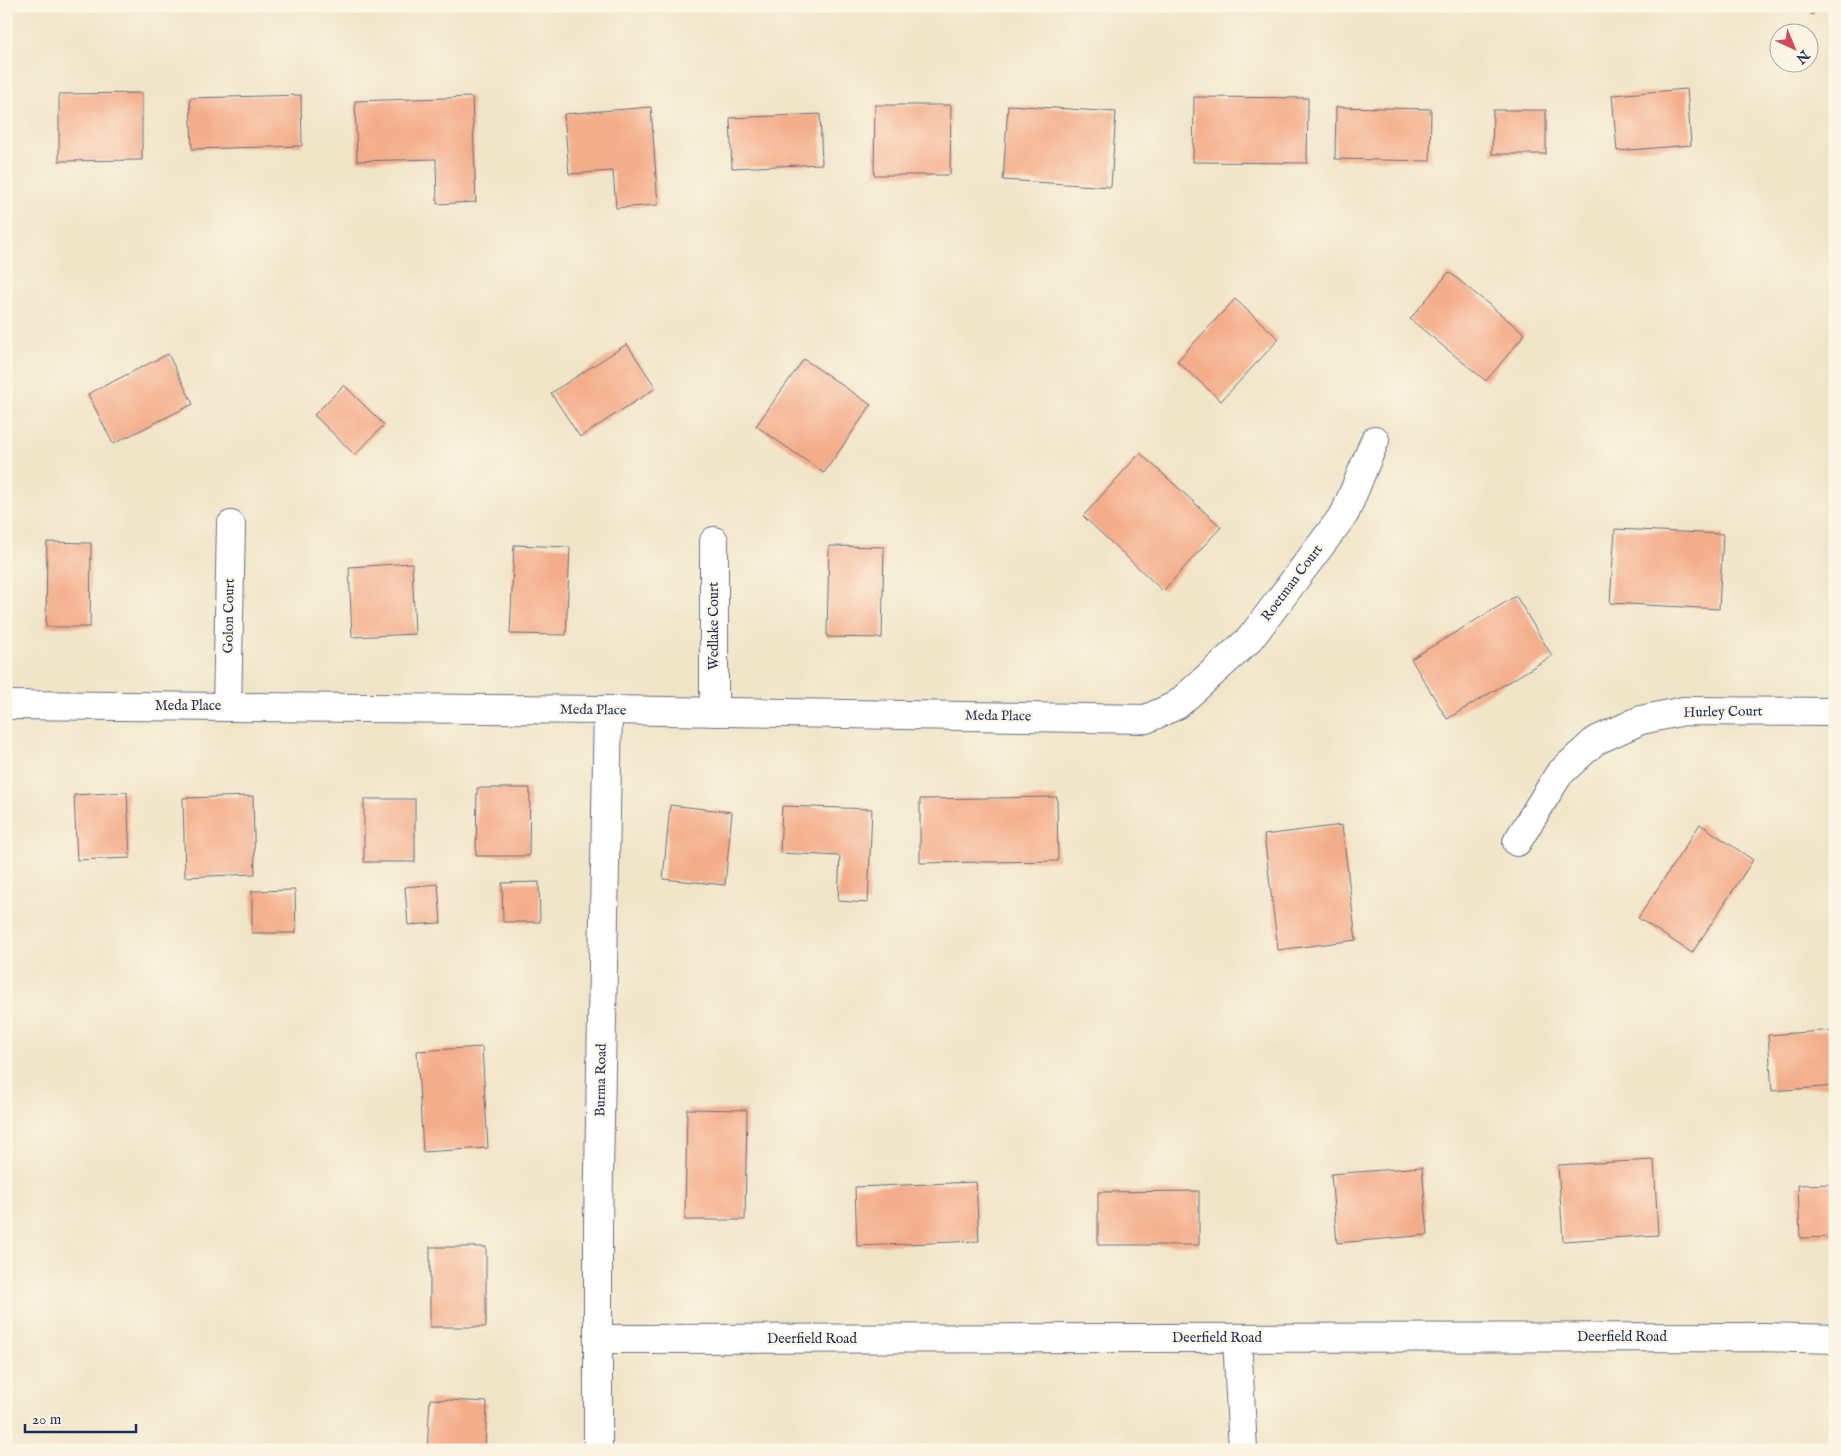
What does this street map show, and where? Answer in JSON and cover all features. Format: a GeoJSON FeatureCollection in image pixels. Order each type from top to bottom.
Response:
{"type":"FeatureCollection","features":[{"type":"Feature","properties":{"kind":"street","name":"Roetman Court"},"geometry":{"type":"LineString","coordinates":[[1177,704],[1250,639],[1345,513],[1375,440]]}},
{"type":"Feature","properties":{"kind":"street","name":"Golon Court"},"geometry":{"type":"LineString","coordinates":[[227,707],[231,525]]}},
{"type":"Feature","properties":{"kind":"street","name":"Wedlake Court"},"geometry":{"type":"LineString","coordinates":[[714,541],[714,712]]}},
{"type":"Feature","properties":{"kind":"street","name":"Meda Place"},"geometry":{"type":"LineString","coordinates":[[6,705],[608,710],[1146,719],[1177,704]]}},
{"type":"Feature","properties":{"kind":"street","name":"Burma Road"},"geometry":{"type":"LineString","coordinates":[[598,1450],[598,1224],[608,710]]}},
{"type":"Feature","properties":{"kind":"street","name":"Hurley Court"},"geometry":{"type":"LineString","coordinates":[[1517,842],[1560,774],[1595,741],[1641,720],[1684,712],[1835,712]]}},
{"type":"Feature","properties":{"kind":"street","name":"Deerfield Road"},"geometry":{"type":"LineString","coordinates":[[598,1339],[1763,1337],[1835,1339]]}},
{"type":"Feature","properties":{"kind":"street"},"geometry":{"type":"LineString","coordinates":[[1237,1338],[1243,1450]]}},
{"type":"Feature","properties":{"kind":"building"},"geometry":{"type":"Polygon","coordinates":[[[1802,6],[1820,6],[1812,15],[1802,6]]]}},
{"type":"Feature","properties":{"kind":"building"},"geometry":{"type":"Polygon","coordinates":[[[1687,89],[1691,145],[1617,151],[1612,95],[1687,89]]]}},
{"type":"Feature","properties":{"kind":"building"},"geometry":{"type":"Polygon","coordinates":[[[142,93],[142,160],[59,161],[59,94],[142,93]]]}},
{"type":"Feature","properties":{"kind":"building"},"geometry":{"type":"Polygon","coordinates":[[[301,95],[302,146],[192,149],[190,98],[301,95]]]}},
{"type":"Feature","properties":{"kind":"building"},"geometry":{"type":"Polygon","coordinates":[[[472,97],[476,202],[437,204],[436,159],[357,161],[355,101],[472,97]]]}},
{"type":"Feature","properties":{"kind":"building"},"geometry":{"type":"Polygon","coordinates":[[[1194,97],[1308,98],[1307,163],[1193,162],[1194,97]]]}},
{"type":"Feature","properties":{"kind":"building"},"geometry":{"type":"Polygon","coordinates":[[[875,105],[951,105],[950,175],[874,175],[875,105]]]}},
{"type":"Feature","properties":{"kind":"building"},"geometry":{"type":"Polygon","coordinates":[[[1008,105],[1116,112],[1111,187],[1003,180],[1008,105]]]}},
{"type":"Feature","properties":{"kind":"building"},"geometry":{"type":"Polygon","coordinates":[[[651,107],[658,205],[616,208],[613,171],[569,174],[564,114],[651,107]]]}},
{"type":"Feature","properties":{"kind":"building"},"geometry":{"type":"Polygon","coordinates":[[[1336,107],[1431,109],[1430,161],[1335,159],[1336,107]]]}},
{"type":"Feature","properties":{"kind":"building"},"geometry":{"type":"Polygon","coordinates":[[[1493,110],[1546,110],[1546,154],[1492,154],[1493,110]]]}},
{"type":"Feature","properties":{"kind":"building"},"geometry":{"type":"Polygon","coordinates":[[[820,114],[822,164],[732,168],[730,118],[820,114]]]}},
{"type":"Feature","properties":{"kind":"building"},"geometry":{"type":"Polygon","coordinates":[[[1449,272],[1525,334],[1486,381],[1410,319],[1449,272]]]}},
{"type":"Feature","properties":{"kind":"building"},"geometry":{"type":"Polygon","coordinates":[[[1235,299],[1279,339],[1221,401],[1177,361],[1235,299]]]}},
{"type":"Feature","properties":{"kind":"building"},"geometry":{"type":"Polygon","coordinates":[[[627,344],[656,388],[580,437],[551,393],[627,344]]]}},
{"type":"Feature","properties":{"kind":"building"},"geometry":{"type":"Polygon","coordinates":[[[168,354],[193,404],[113,444],[88,394],[168,354]]]}},
{"type":"Feature","properties":{"kind":"building"},"geometry":{"type":"Polygon","coordinates":[[[804,359],[871,405],[824,473],[756,426],[804,359]]]}},
{"type":"Feature","properties":{"kind":"building"},"geometry":{"type":"Polygon","coordinates":[[[344,385],[384,425],[355,455],[314,415],[344,385]]]}},
{"type":"Feature","properties":{"kind":"building"},"geometry":{"type":"Polygon","coordinates":[[[1140,453],[1221,527],[1163,591],[1083,516],[1140,453]]]}},
{"type":"Feature","properties":{"kind":"building"},"geometry":{"type":"Polygon","coordinates":[[[1615,529],[1723,534],[1719,609],[1610,603],[1615,529]]]}},
{"type":"Feature","properties":{"kind":"building"},"geometry":{"type":"Polygon","coordinates":[[[47,542],[91,543],[90,627],[46,627],[47,542]]]}},
{"type":"Feature","properties":{"kind":"building"},"geometry":{"type":"Polygon","coordinates":[[[514,545],[570,547],[566,635],[510,634],[514,545]]]}},
{"type":"Feature","properties":{"kind":"building"},"geometry":{"type":"Polygon","coordinates":[[[829,546],[884,547],[882,638],[827,637],[829,546]]]}},
{"type":"Feature","properties":{"kind":"building"},"geometry":{"type":"Polygon","coordinates":[[[412,563],[415,634],[352,637],[349,567],[412,563]]]}},
{"type":"Feature","properties":{"kind":"building"},"geometry":{"type":"Polygon","coordinates":[[[1516,596],[1552,656],[1447,719],[1411,659],[1516,596]]]}},
{"type":"Feature","properties":{"kind":"building"},"geometry":{"type":"Polygon","coordinates":[[[477,788],[530,788],[529,856],[476,856],[477,788]]]}},
{"type":"Feature","properties":{"kind":"building"},"geometry":{"type":"Polygon","coordinates":[[[127,792],[130,858],[77,860],[74,795],[127,792]]]}},
{"type":"Feature","properties":{"kind":"building"},"geometry":{"type":"Polygon","coordinates":[[[253,796],[255,874],[185,877],[183,798],[253,796]]]}},
{"type":"Feature","properties":{"kind":"building"},"geometry":{"type":"Polygon","coordinates":[[[1057,797],[1058,861],[920,863],[920,799],[1057,797]]]}},
{"type":"Feature","properties":{"kind":"building"},"geometry":{"type":"Polygon","coordinates":[[[364,799],[415,799],[415,862],[364,862],[364,799]]]}},
{"type":"Feature","properties":{"kind":"building"},"geometry":{"type":"Polygon","coordinates":[[[670,805],[732,812],[725,885],[663,879],[670,805]]]}},
{"type":"Feature","properties":{"kind":"building"},"geometry":{"type":"Polygon","coordinates":[[[782,806],[872,809],[868,903],[838,901],[840,856],[780,853],[782,806]]]}},
{"type":"Feature","properties":{"kind":"building"},"geometry":{"type":"Polygon","coordinates":[[[1700,824],[1753,860],[1692,953],[1638,918],[1700,824]]]}},
{"type":"Feature","properties":{"kind":"building"},"geometry":{"type":"Polygon","coordinates":[[[1342,825],[1356,940],[1278,950],[1264,835],[1342,825]]]}},
{"type":"Feature","properties":{"kind":"building"},"geometry":{"type":"Polygon","coordinates":[[[539,882],[540,922],[503,922],[502,883],[539,882]]]}},
{"type":"Feature","properties":{"kind":"building"},"geometry":{"type":"Polygon","coordinates":[[[438,884],[441,923],[408,925],[405,887],[438,884]]]}},
{"type":"Feature","properties":{"kind":"building"},"geometry":{"type":"Polygon","coordinates":[[[295,890],[296,933],[252,933],[252,891],[295,890]]]}},
{"type":"Feature","properties":{"kind":"building"},"geometry":{"type":"Polygon","coordinates":[[[1835,1030],[1835,1086],[1772,1091],[1768,1035],[1835,1030]]]}},
{"type":"Feature","properties":{"kind":"building"},"geometry":{"type":"Polygon","coordinates":[[[482,1047],[488,1148],[423,1152],[417,1051],[482,1047]]]}},
{"type":"Feature","properties":{"kind":"building"},"geometry":{"type":"Polygon","coordinates":[[[687,1109],[747,1110],[745,1220],[685,1220],[687,1109]]]}},
{"type":"Feature","properties":{"kind":"building"},"geometry":{"type":"Polygon","coordinates":[[[1654,1160],[1658,1235],[1563,1241],[1558,1165],[1654,1160]]]}},
{"type":"Feature","properties":{"kind":"building"},"geometry":{"type":"Polygon","coordinates":[[[1422,1167],[1428,1235],[1337,1243],[1331,1174],[1422,1167]]]}},
{"type":"Feature","properties":{"kind":"building"},"geometry":{"type":"Polygon","coordinates":[[[976,1182],[979,1241],[857,1246],[855,1187],[976,1182]]]}},
{"type":"Feature","properties":{"kind":"building"},"geometry":{"type":"Polygon","coordinates":[[[1835,1184],[1835,1237],[1800,1238],[1798,1185],[1835,1184]]]}},
{"type":"Feature","properties":{"kind":"building"},"geometry":{"type":"Polygon","coordinates":[[[1199,1191],[1199,1245],[1098,1245],[1098,1192],[1199,1191]]]}},
{"type":"Feature","properties":{"kind":"building"},"geometry":{"type":"Polygon","coordinates":[[[430,1247],[486,1247],[486,1327],[430,1327],[430,1247]]]}},
{"type":"Feature","properties":{"kind":"building"},"geometry":{"type":"Polygon","coordinates":[[[430,1399],[487,1402],[485,1450],[427,1450],[430,1399]]]}}]}
